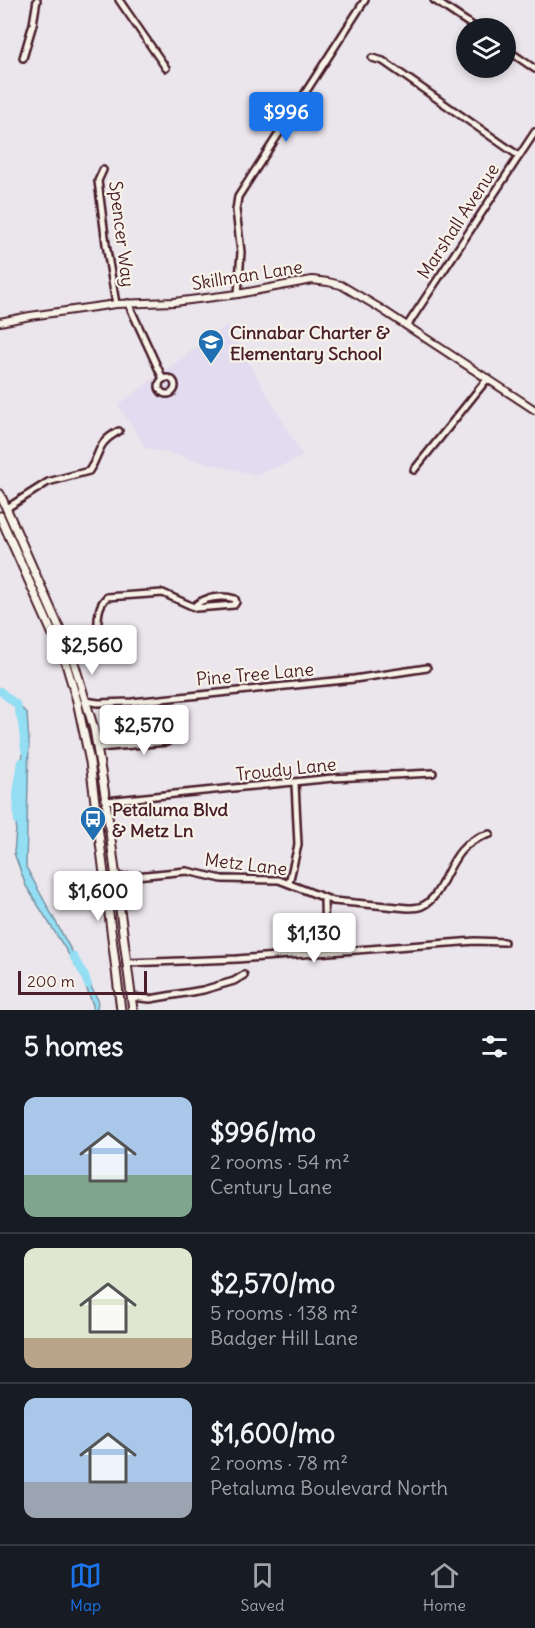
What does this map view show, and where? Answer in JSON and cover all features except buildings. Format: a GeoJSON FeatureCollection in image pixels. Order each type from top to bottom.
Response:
{"type":"FeatureCollection","features":[{"type":"Feature","properties":{"kind":"main road"},"geometry":{"type":"LineString","coordinates":[[0,494],[73,659],[86,701],[98,748],[133,1010]]}},
{"type":"Feature","properties":{"kind":"main road"},"geometry":{"type":"LineString","coordinates":[[0,516],[66,664],[77,701],[90,762],[121,1010]]}},
{"type":"Feature","properties":{"kind":"street"},"geometry":{"type":"LineString","coordinates":[[22,58],[37,0]]}},
{"type":"Feature","properties":{"kind":"street"},"geometry":{"type":"LineString","coordinates":[[119,0],[166,68]]}},
{"type":"Feature","properties":{"kind":"street"},"geometry":{"type":"LineString","coordinates":[[238,294],[241,252],[236,210],[242,188],[365,0]]}},
{"type":"Feature","properties":{"kind":"street"},"geometry":{"type":"LineString","coordinates":[[434,0],[461,18]]}},
{"type":"Feature","properties":{"kind":"street"},"geometry":{"type":"LineString","coordinates":[[516,56],[535,69]]}},
{"type":"Feature","properties":{"kind":"street"},"geometry":{"type":"LineString","coordinates":[[372,58],[383,62],[519,156]]}},
{"type":"Feature","properties":{"kind":"street","name":"Marshall Avenue"},"geometry":{"type":"LineString","coordinates":[[407,326],[535,132]]}},
{"type":"Feature","properties":{"kind":"street","name":"Spencer Way"},"geometry":{"type":"LineString","coordinates":[[103,170],[98,181],[116,304]]}},
{"type":"Feature","properties":{"kind":"street","name":"Skillman Lane"},"geometry":{"type":"LineString","coordinates":[[0,322],[116,304],[174,302],[238,294],[312,280],[328,282],[341,285],[535,410]]}},
{"type":"Feature","properties":{"kind":"street"},"geometry":{"type":"LineString","coordinates":[[128,303],[163,379]]}},
{"type":"Feature","properties":{"kind":"street"},"geometry":{"type":"LineString","coordinates":[[414,470],[488,378]]}},
{"type":"Feature","properties":{"kind":"street"},"geometry":{"type":"LineString","coordinates":[[7,508],[39,486],[60,477],[89,471],[101,444],[119,431]]}},
{"type":"Feature","properties":{"kind":"street"},"geometry":{"type":"LineString","coordinates":[[73,659],[94,652],[98,610],[107,597],[163,593],[194,608],[215,608],[234,605],[236,602],[235,599],[220,597],[200,601],[194,608]]}},
{"type":"Feature","properties":{"kind":"street","name":"Pine Tree Lane"},"geometry":{"type":"LineString","coordinates":[[86,701],[98,704],[132,702],[354,679],[427,668]]}},
{"type":"Feature","properties":{"kind":"street"},"geometry":{"type":"LineString","coordinates":[[98,748],[167,742],[178,734]]}},
{"type":"Feature","properties":{"kind":"street","name":"Troudy Lane"},"geometry":{"type":"LineString","coordinates":[[106,801],[333,778],[433,773]]}},
{"type":"Feature","properties":{"kind":"street"},"geometry":{"type":"LineString","coordinates":[[289,883],[298,845],[295,783]]}},
{"type":"Feature","properties":{"kind":"street","name":"Metz Lane"},"geometry":{"type":"LineString","coordinates":[[105,877],[187,871],[222,879],[279,880],[324,898],[349,904],[420,907],[432,898],[456,856],[475,839],[490,834]]}},
{"type":"Feature","properties":{"kind":"street"},"geometry":{"type":"LineString","coordinates":[[324,898],[326,951]]}},
{"type":"Feature","properties":{"kind":"street"},"geometry":{"type":"LineString","coordinates":[[126,963],[237,959],[475,941],[504,942]]}},
{"type":"Feature","properties":{"kind":"street"},"geometry":{"type":"LineString","coordinates":[[131,997],[150,999],[203,990],[222,985],[244,975]]}},
{"type":"Feature","properties":{"kind":"shaded area","name":"Cinnabar Charter & Elementary School"},"geometry":{"type":"Polygon","coordinates":[[[227,325],[303,457],[256,475],[146,448],[118,405],[227,325]]]}},
{"type":"Feature","properties":{"kind":"water"},"geometry":{"type":"Polygon","coordinates":[[[0,690],[27,713],[29,743],[26,867],[98,1000],[97,1010],[93,1010],[81,974],[26,886],[14,853],[26,735],[22,713],[0,694],[0,690]]]}},
{"type":"Feature","properties":{"kind":"waterway"},"geometry":{"type":"LineString","coordinates":[[0,691],[17,705],[25,750]]}},
{"type":"Feature","properties":{"kind":"waterway"},"geometry":{"type":"LineString","coordinates":[[18,821],[17,793],[22,762]]}},
{"type":"Feature","properties":{"kind":"waterway"},"geometry":{"type":"LineString","coordinates":[[73,956],[88,985]]}},
{"type":"Feature","properties":{"kind":"place","name":"Cinnabar Charter & Elementary School"},"geometry":{"type":"Point","coordinates":[211,365]}},
{"type":"Feature","properties":{"kind":"place","name":"Petaluma Blvd & Metz Ln"},"geometry":{"type":"Point","coordinates":[93,842]}}]}
